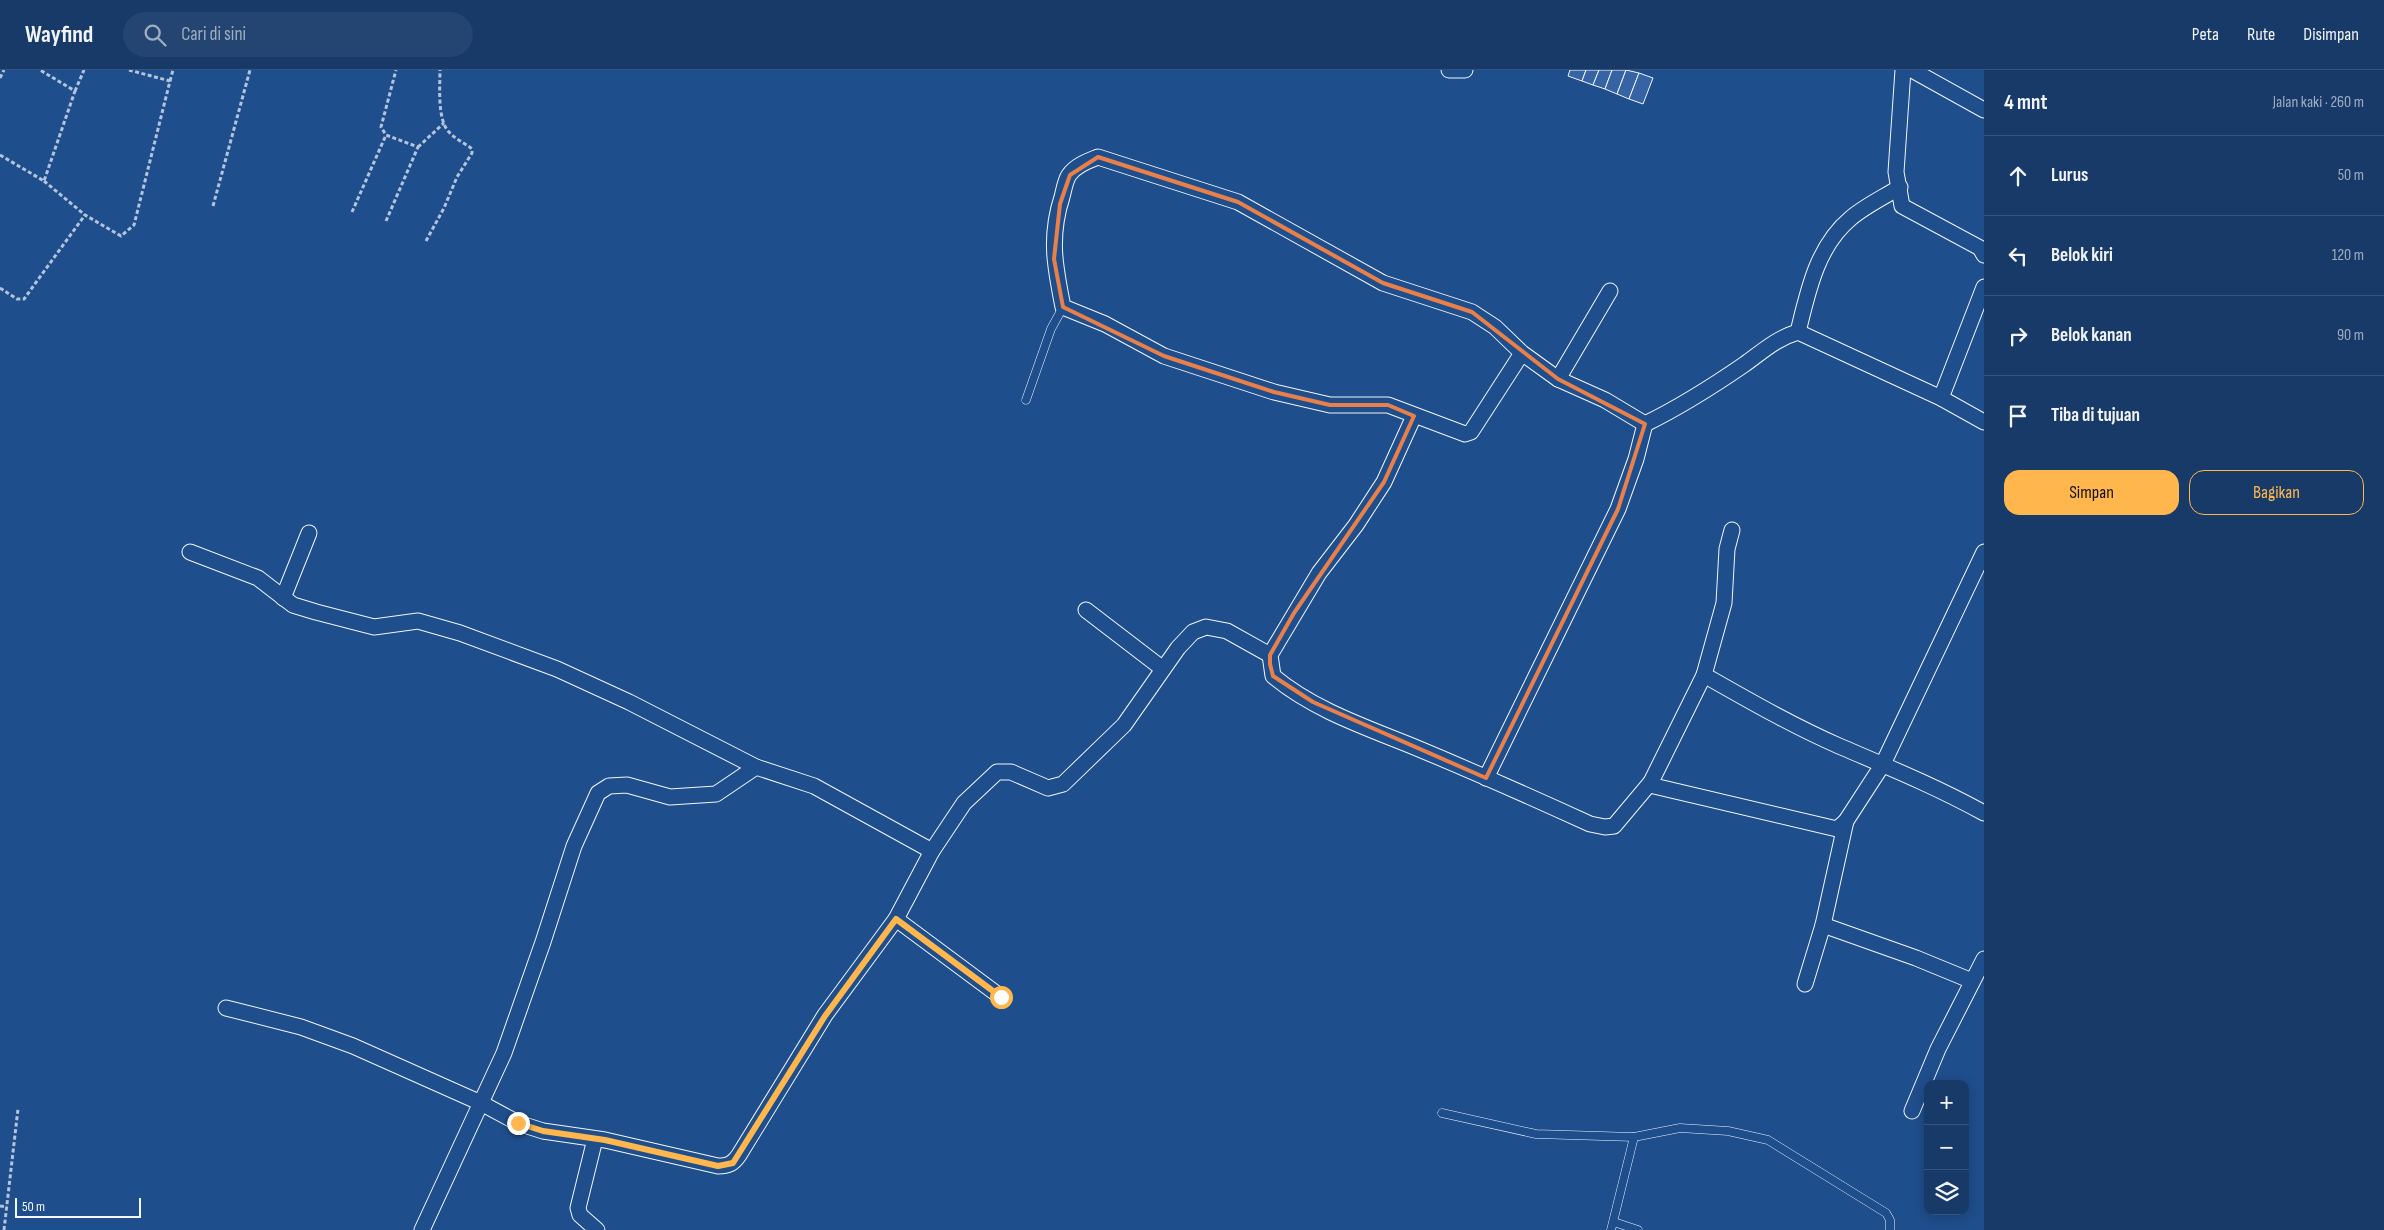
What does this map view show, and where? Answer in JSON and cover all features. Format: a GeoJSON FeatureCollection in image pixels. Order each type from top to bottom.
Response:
{"type":"FeatureCollection","features":[{"type":"Feature","properties":{"kind":"street"},"geometry":{"type":"LineString","coordinates":[[1449,70],[1465,70]]}},
{"type":"Feature","properties":{"kind":"street"},"geometry":{"type":"LineString","coordinates":[[1903,70],[1896,172],[1902,206],[1980,248],[1984,255]]}},
{"type":"Feature","properties":{"kind":"street"},"geometry":{"type":"LineString","coordinates":[[1912,70],[1984,110]]}},
{"type":"Feature","properties":{"kind":"street"},"geometry":{"type":"LineString","coordinates":[[1522,353],[1471,432],[1457,432],[1388,405],[1330,405],[1274,392],[1164,356],[1105,324],[1063,307],[1054,259],[1056,216],[1070,175],[1083,163],[1098,157],[1238,202],[1383,283],[1472,312],[1495,327],[1522,353],[1558,379],[1605,400],[1645,424]]}},
{"type":"Feature","properties":{"kind":"street"},"geometry":{"type":"LineString","coordinates":[[1798,332],[1813,273],[1829,243],[1850,218],[1900,187]]}},
{"type":"Feature","properties":{"kind":"street"},"geometry":{"type":"LineString","coordinates":[[1941,398],[1984,287]]}},
{"type":"Feature","properties":{"kind":"street"},"geometry":{"type":"LineString","coordinates":[[1558,379],[1610,291]]}},
{"type":"Feature","properties":{"kind":"street"},"geometry":{"type":"LineString","coordinates":[[1645,424],[1677,409],[1785,335],[1798,332],[1941,398],[1984,422]]}},
{"type":"Feature","properties":{"kind":"street"},"geometry":{"type":"LineString","coordinates":[[1414,416],[1384,482],[1356,526],[1319,573],[1270,655],[1273,676],[1284,686],[1354,722],[1590,824],[1605,827],[1614,826],[1651,782],[1704,675],[1724,603],[1727,549],[1732,530]]}},
{"type":"Feature","properties":{"kind":"street"},"geometry":{"type":"LineString","coordinates":[[1486,778],[1618,510],[1636,459],[1645,424]]}},
{"type":"Feature","properties":{"kind":"street"},"geometry":{"type":"LineString","coordinates":[[283,598],[309,533]]}},
{"type":"Feature","properties":{"kind":"street"},"geometry":{"type":"LineString","coordinates":[[190,552],[258,578],[293,605],[374,627],[418,621],[460,633],[557,669],[629,702],[756,767],[814,786],[932,852]]}},
{"type":"Feature","properties":{"kind":"street"},"geometry":{"type":"LineString","coordinates":[[1651,782],[1654,786],[1833,830],[1837,829],[1846,820],[1884,764],[1984,552]]}},
{"type":"Feature","properties":{"kind":"street"},"geometry":{"type":"LineString","coordinates":[[1086,610],[1163,669]]}},
{"type":"Feature","properties":{"kind":"street"},"geometry":{"type":"LineString","coordinates":[[226,1008],[301,1027],[353,1046],[481,1103],[518,1123],[543,1131],[595,1139],[718,1166],[733,1163],[825,1016],[896,919],[932,852],[964,803],[997,772],[1010,772],[1048,788],[1063,784],[1124,725],[1163,669],[1193,632],[1206,627],[1227,631],[1270,655]]}},
{"type":"Feature","properties":{"kind":"street"},"geometry":{"type":"LineString","coordinates":[[1704,675],[1830,741],[1950,794],[1984,812]]}},
{"type":"Feature","properties":{"kind":"street"},"geometry":{"type":"LineString","coordinates":[[422,1230],[504,1053],[574,846],[598,793],[609,786],[627,785],[670,797],[716,794],[756,767]]}},
{"type":"Feature","properties":{"kind":"street"},"geometry":{"type":"LineString","coordinates":[[1805,984],[1822,925],[1846,820]]}},
{"type":"Feature","properties":{"kind":"street"},"geometry":{"type":"LineString","coordinates":[[896,919],[1001,997]]}},
{"type":"Feature","properties":{"kind":"street"},"geometry":{"type":"LineString","coordinates":[[1822,925],[1899,952],[1972,981]]}},
{"type":"Feature","properties":{"kind":"street"},"geometry":{"type":"LineString","coordinates":[[1912,1111],[1938,1048],[1984,959]]}},
{"type":"Feature","properties":{"kind":"street"},"geometry":{"type":"LineString","coordinates":[[595,1139],[578,1208],[580,1215],[597,1230]]}},
{"type":"Feature","properties":{"kind":"lane"},"geometry":{"type":"LineString","coordinates":[[1026,400],[1052,329],[1063,307]]}},
{"type":"Feature","properties":{"kind":"lane"},"geometry":{"type":"LineString","coordinates":[[1442,1113],[1536,1134],[1634,1137],[1680,1128],[1728,1131],[1768,1140],[1886,1213],[1890,1220],[1890,1230]]}},
{"type":"Feature","properties":{"kind":"lane"},"geometry":{"type":"LineString","coordinates":[[1634,1137],[1613,1226],[1638,1230]]}},
{"type":"Feature","properties":{"kind":"path"},"geometry":{"type":"LineString","coordinates":[[0,78],[4,70]]}},
{"type":"Feature","properties":{"kind":"path"},"geometry":{"type":"LineString","coordinates":[[40,70],[76,91]]}},
{"type":"Feature","properties":{"kind":"path"},"geometry":{"type":"LineString","coordinates":[[44,181],[84,70]]}},
{"type":"Feature","properties":{"kind":"path"},"geometry":{"type":"LineString","coordinates":[[129,70],[170,81]]}},
{"type":"Feature","properties":{"kind":"path"},"geometry":{"type":"LineString","coordinates":[[0,155],[44,181],[86,215],[121,236],[134,225],[172,70]]}},
{"type":"Feature","properties":{"kind":"path"},"geometry":{"type":"LineString","coordinates":[[213,206],[250,70]]}},
{"type":"Feature","properties":{"kind":"path"},"geometry":{"type":"LineString","coordinates":[[396,70],[381,127],[386,135],[418,147]]}},
{"type":"Feature","properties":{"kind":"path"},"geometry":{"type":"LineString","coordinates":[[426,241],[444,208],[457,177],[472,153],[472,148],[449,132],[444,123],[439,97],[440,70]]}},
{"type":"Feature","properties":{"kind":"path"},"geometry":{"type":"LineString","coordinates":[[386,221],[418,147],[444,123]]}},
{"type":"Feature","properties":{"kind":"path"},"geometry":{"type":"LineString","coordinates":[[352,212],[386,135]]}},
{"type":"Feature","properties":{"kind":"path"},"geometry":{"type":"LineString","coordinates":[[0,288],[17,299],[24,299],[86,215]]}},
{"type":"Feature","properties":{"kind":"path"},"geometry":{"type":"LineString","coordinates":[[4,1230],[18,1108]]}},
{"type":"Feature","properties":{"kind":"path"},"geometry":{"type":"LineString","coordinates":[[0,1206],[7,1207]]}},
{"type":"Feature","properties":{"kind":"highlighted area"},"geometry":{"type":"Polygon","coordinates":[[[1098,157],[1238,202],[1383,283],[1472,312],[1558,379],[1645,424],[1618,509],[1486,778],[1313,702],[1273,676],[1270,664],[1270,655],[1294,613],[1384,482],[1414,416],[1388,405],[1330,405],[1274,392],[1164,356],[1063,307],[1054,259],[1060,204],[1070,175],[1098,157]]]}},
{"type":"Feature","properties":{"kind":"building"},"geometry":{"type":"Polygon","coordinates":[[[1570,70],[1586,70],[1582,81],[1568,76],[1570,70]]]}},
{"type":"Feature","properties":{"kind":"building"},"geometry":{"type":"Polygon","coordinates":[[[1586,70],[1599,70],[1593,85],[1582,81],[1586,70]]]}},
{"type":"Feature","properties":{"kind":"building"},"geometry":{"type":"Polygon","coordinates":[[[1599,70],[1612,70],[1605,89],[1593,85],[1599,70]]]}},
{"type":"Feature","properties":{"kind":"building"},"geometry":{"type":"Polygon","coordinates":[[[1612,70],[1626,70],[1617,94],[1605,89],[1612,70]]]}},
{"type":"Feature","properties":{"kind":"building"},"geometry":{"type":"Polygon","coordinates":[[[1626,70],[1639,73],[1629,99],[1617,94],[1626,70]]]}},
{"type":"Feature","properties":{"kind":"building"},"geometry":{"type":"Polygon","coordinates":[[[1639,73],[1653,78],[1643,104],[1629,99],[1639,73]]]}},
{"type":"Feature","properties":{"kind":"route"},"geometry":{"type":"LineString","coordinates":[[518,1123],[543,1131],[605,1140],[718,1166],[726,1166],[733,1163],[825,1016],[896,919],[1001,997]]}}]}
